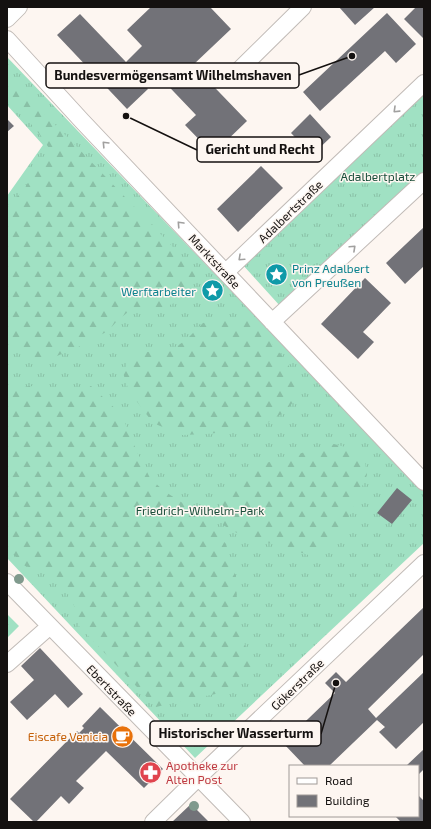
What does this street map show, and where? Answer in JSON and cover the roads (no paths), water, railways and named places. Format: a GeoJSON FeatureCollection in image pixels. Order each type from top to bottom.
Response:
{"type":"FeatureCollection","features":[{"type":"Feature","properties":{"kind":"street"},"geometry":{"type":"LineString","coordinates":[[7,19],[19,7]]}},
{"type":"Feature","properties":{"kind":"street"},"geometry":{"type":"LineString","coordinates":[[234,76],[303,7]]}},
{"type":"Feature","properties":{"kind":"street","name":"Marktstraße"},"geometry":{"type":"LineString","coordinates":[[7,39],[82,121],[424,482]]}},
{"type":"Feature","properties":{"kind":"street","name":"Adalbertstraße"},"geometry":{"type":"LineString","coordinates":[[226,272],[424,83]]}},
{"type":"Feature","properties":{"kind":"street"},"geometry":{"type":"LineString","coordinates":[[272,322],[424,181]]}},
{"type":"Feature","properties":{"kind":"street","name":"Gökerstraße"},"geometry":{"type":"LineString","coordinates":[[153,822],[424,563]]}},
{"type":"Feature","properties":{"kind":"street","name":"Ebertstraße"},"geometry":{"type":"LineString","coordinates":[[7,582],[242,822]]}},
{"type":"Feature","properties":{"kind":"street"},"geometry":{"type":"LineString","coordinates":[[7,664],[50,626]]}},
{"type":"Feature","properties":{"kind":"place","name":"Bundesvermögensamt Wilhelmshaven"},"geometry":{"type":"Point","coordinates":[352,56]}},
{"type":"Feature","properties":{"kind":"place","name":"Gericht und Recht"},"geometry":{"type":"Point","coordinates":[126,116]}},
{"type":"Feature","properties":{"kind":"place","name":"Prinz Adalbert von Preußen"},"geometry":{"type":"Point","coordinates":[276,275]}},
{"type":"Feature","properties":{"kind":"place","name":"Werftarbeiter"},"geometry":{"type":"Point","coordinates":[212,291]}},
{"type":"Feature","properties":{"kind":"place","name":"Historischer Wasserturm"},"geometry":{"type":"Point","coordinates":[336,683]}},
{"type":"Feature","properties":{"kind":"place","name":"Eiscafe Venicia"},"geometry":{"type":"Point","coordinates":[123,736]}},
{"type":"Feature","properties":{"kind":"place","name":"Apotheke zur Alten Post"},"geometry":{"type":"Point","coordinates":[151,772]}},
{"type":"Feature","properties":{"kind":"park label","name":"Adalbertplatz"},"geometry":{"type":"Point","coordinates":[378,176]}},
{"type":"Feature","properties":{"kind":"park label","name":"Friedrich-Wilhelm-Park"},"geometry":{"type":"Point","coordinates":[200,510]}}]}
